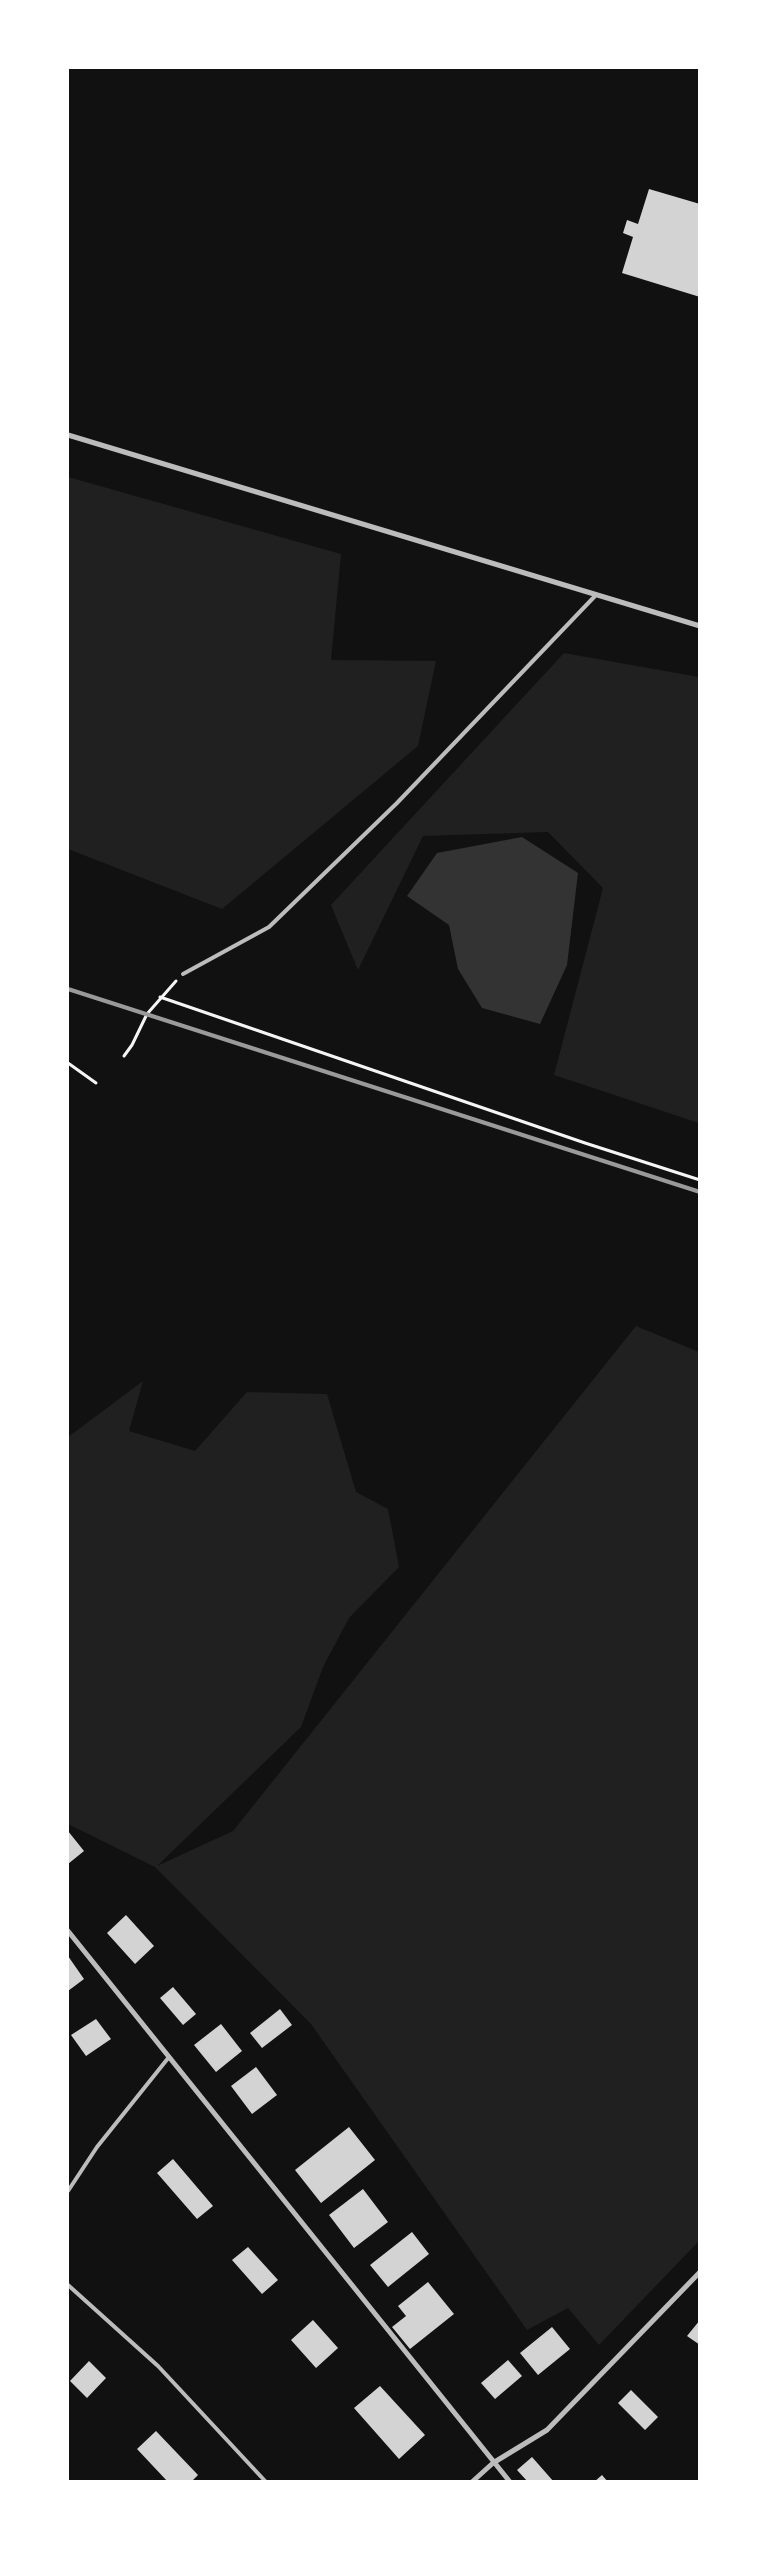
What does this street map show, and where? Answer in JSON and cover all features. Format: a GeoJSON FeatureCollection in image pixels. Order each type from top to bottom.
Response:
{"type":"FeatureCollection","features":[{"type":"Feature","properties":{"kind":"street"},"geometry":{"type":"LineString","coordinates":[[68,435],[595,596],[700,626]]}},
{"type":"Feature","properties":{"kind":"street"},"geometry":{"type":"LineString","coordinates":[[68,1931],[510,2482]]}},
{"type":"Feature","properties":{"kind":"street"},"geometry":{"type":"LineString","coordinates":[[472,2482],[493,2462],[547,2430],[700,2272]]}},
{"type":"Feature","properties":{"kind":"lane"},"geometry":{"type":"LineString","coordinates":[[183,974],[269,927],[397,803],[595,596]]}},
{"type":"Feature","properties":{"kind":"lane"},"geometry":{"type":"LineString","coordinates":[[68,2191],[97,2148],[169,2057]]}},
{"type":"Feature","properties":{"kind":"lane"},"geometry":{"type":"LineString","coordinates":[[68,2285],[158,2366],[266,2482]]}},
{"type":"Feature","properties":{"kind":"path"},"geometry":{"type":"LineString","coordinates":[[124,1056],[147,1014],[160,997],[183,974]]}},
{"type":"Feature","properties":{"kind":"path"},"geometry":{"type":"LineString","coordinates":[[160,997],[585,1143],[700,1180]]}},
{"type":"Feature","properties":{"kind":"path"},"geometry":{"type":"LineString","coordinates":[[68,1063],[96,1083]]}},
{"type":"Feature","properties":{"kind":"shaded area"},"geometry":{"type":"Polygon","coordinates":[[[68,477],[341,554],[331,660],[436,661],[418,746],[222,909],[68,849],[68,477]]]}},
{"type":"Feature","properties":{"kind":"shaded area"},"geometry":{"type":"Polygon","coordinates":[[[564,653],[699,677],[699,1123],[554,1075],[603,888],[548,832],[423,836],[358,970],[331,905],[564,653]]]}},
{"type":"Feature","properties":{"kind":"shaded area"},"geometry":{"type":"Polygon","coordinates":[[[522,837],[578,873],[567,965],[540,1024],[482,1008],[458,969],[449,925],[407,896],[437,853],[522,837]]]}},
{"type":"Feature","properties":{"kind":"shaded area"},"geometry":{"type":"Polygon","coordinates":[[[636,1326],[699,1352],[700,2240],[599,2345],[568,2308],[527,2330],[311,2024],[155,1867],[68,1824],[68,1437],[143,1381],[129,1431],[195,1451],[247,1392],[327,1394],[356,1492],[388,1509],[399,1567],[349,1618],[323,1667],[301,1727],[157,1866],[233,1831],[636,1326]]]}},
{"type":"Feature","properties":{"kind":"building"},"geometry":{"type":"Polygon","coordinates":[[[649,189],[700,204],[700,297],[622,273],[633,237],[623,233],[627,220],[638,224],[649,189]]]}},
{"type":"Feature","properties":{"kind":"building"},"geometry":{"type":"Polygon","coordinates":[[[68,1831],[84,1851],[68,1864],[68,1831]]]}},
{"type":"Feature","properties":{"kind":"building"},"geometry":{"type":"Polygon","coordinates":[[[126,1915],[154,1946],[135,1964],[107,1933],[126,1915]]]}},
{"type":"Feature","properties":{"kind":"building"},"geometry":{"type":"Polygon","coordinates":[[[68,1956],[84,1979],[68,1991],[68,1956]]]}},
{"type":"Feature","properties":{"kind":"building"},"geometry":{"type":"Polygon","coordinates":[[[173,1987],[196,2014],[183,2025],[160,1998],[173,1987]]]}},
{"type":"Feature","properties":{"kind":"building"},"geometry":{"type":"Polygon","coordinates":[[[280,2009],[292,2025],[262,2048],[250,2033],[280,2009]]]}},
{"type":"Feature","properties":{"kind":"building"},"geometry":{"type":"Polygon","coordinates":[[[96,2019],[111,2039],[86,2056],[71,2035],[96,2019]]]}},
{"type":"Feature","properties":{"kind":"building"},"geometry":{"type":"Polygon","coordinates":[[[221,2024],[242,2051],[216,2072],[194,2045],[221,2024]]]}},
{"type":"Feature","properties":{"kind":"building"},"geometry":{"type":"Polygon","coordinates":[[[256,2067],[277,2095],[252,2114],[231,2086],[256,2067]]]}},
{"type":"Feature","properties":{"kind":"building"},"geometry":{"type":"Polygon","coordinates":[[[349,2127],[375,2160],[321,2203],[295,2170],[349,2127]]]}},
{"type":"Feature","properties":{"kind":"building"},"geometry":{"type":"Polygon","coordinates":[[[173,2159],[213,2206],[197,2219],[157,2173],[173,2159]]]}},
{"type":"Feature","properties":{"kind":"building"},"geometry":{"type":"Polygon","coordinates":[[[363,2189],[388,2222],[354,2248],[329,2215],[363,2189]]]}},
{"type":"Feature","properties":{"kind":"building"},"geometry":{"type":"Polygon","coordinates":[[[412,2232],[429,2254],[388,2287],[370,2265],[412,2232]]]}},
{"type":"Feature","properties":{"kind":"building"},"geometry":{"type":"Polygon","coordinates":[[[248,2247],[278,2280],[262,2294],[232,2260],[248,2247]]]}},
{"type":"Feature","properties":{"kind":"building"},"geometry":{"type":"Polygon","coordinates":[[[428,2282],[454,2314],[410,2349],[392,2327],[406,2316],[398,2306],[428,2282]]]}},
{"type":"Feature","properties":{"kind":"building"},"geometry":{"type":"Polygon","coordinates":[[[313,2320],[338,2348],[316,2368],[291,2340],[313,2320]]]}},
{"type":"Feature","properties":{"kind":"building"},"geometry":{"type":"Polygon","coordinates":[[[700,2320],[700,2345],[687,2336],[700,2320]]]}},
{"type":"Feature","properties":{"kind":"building"},"geometry":{"type":"Polygon","coordinates":[[[552,2327],[570,2349],[538,2375],[520,2353],[552,2327]]]}},
{"type":"Feature","properties":{"kind":"building"},"geometry":{"type":"Polygon","coordinates":[[[508,2360],[522,2376],[495,2399],[481,2383],[508,2360]]]}},
{"type":"Feature","properties":{"kind":"building"},"geometry":{"type":"Polygon","coordinates":[[[89,2361],[106,2378],[87,2398],[70,2381],[89,2361]]]}},
{"type":"Feature","properties":{"kind":"building"},"geometry":{"type":"Polygon","coordinates":[[[380,2386],[425,2435],[399,2459],[354,2408],[380,2386]]]}},
{"type":"Feature","properties":{"kind":"building"},"geometry":{"type":"Polygon","coordinates":[[[631,2390],[658,2417],[645,2430],[618,2403],[631,2390]]]}},
{"type":"Feature","properties":{"kind":"building"},"geometry":{"type":"Polygon","coordinates":[[[156,2431],[198,2475],[191,2482],[168,2482],[137,2449],[156,2431]]]}},
{"type":"Feature","properties":{"kind":"building"},"geometry":{"type":"Polygon","coordinates":[[[532,2457],[554,2482],[528,2482],[517,2470],[532,2457]]]}},
{"type":"Feature","properties":{"kind":"building"},"geometry":{"type":"Polygon","coordinates":[[[602,2475],[608,2482],[594,2482],[602,2475]]]}},
{"type":"Feature","properties":{"kind":"railway"},"geometry":{"type":"LineString","coordinates":[[68,989],[700,1192]]}}]}
